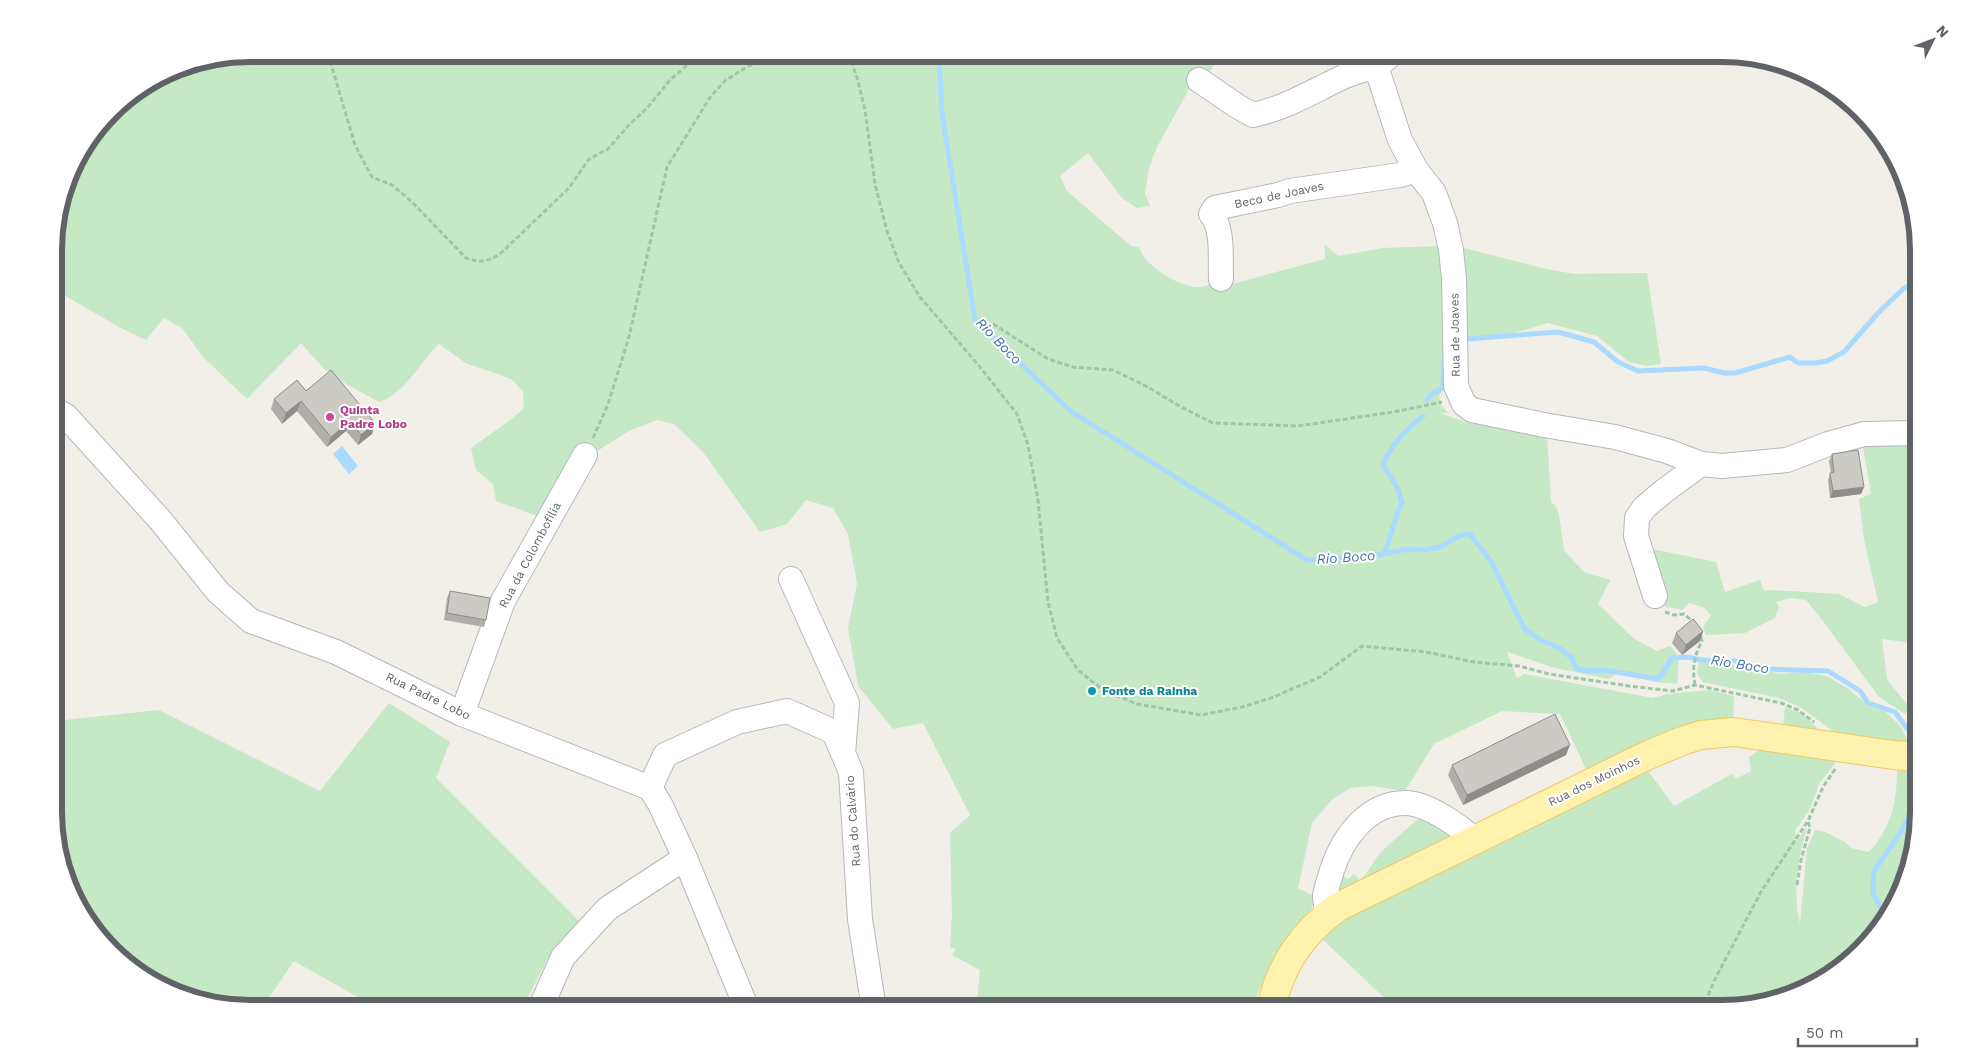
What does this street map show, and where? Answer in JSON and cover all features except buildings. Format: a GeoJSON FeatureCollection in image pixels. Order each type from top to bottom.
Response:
{"type":"FeatureCollection","features":[{"type":"Feature","properties":{"kind":"main road","name":"Rua dos Moinhos"},"geometry":{"type":"LineString","coordinates":[[1273,1000],[1284,967],[1302,942],[1328,915],[1355,898],[1682,740],[1701,735],[1734,732],[1906,756]]}},
{"type":"Feature","properties":{"kind":"street"},"geometry":{"type":"LineString","coordinates":[[1199,80],[1236,106],[1254,115],[1288,105],[1345,76],[1378,62]]}},
{"type":"Feature","properties":{"kind":"street","name":"Rua de Joaves"},"geometry":{"type":"LineString","coordinates":[[1383,62],[1400,140],[1416,170],[1434,193],[1445,223],[1451,250],[1454,279],[1455,376],[1460,396]]}},
{"type":"Feature","properties":{"kind":"street","name":"Beco de Joaves"},"geometry":{"type":"LineString","coordinates":[[1221,279],[1219,231],[1217,220],[1211,214],[1215,208],[1278,195],[1290,190],[1400,175],[1416,170]]}},
{"type":"Feature","properties":{"kind":"street"},"geometry":{"type":"LineString","coordinates":[[1460,396],[1464,404],[1472,410],[1615,437],[1667,451],[1701,464],[1722,466],[1787,460],[1828,444],[1864,434],[1910,433]]}},
{"type":"Feature","properties":{"kind":"street","name":"Rua Padre Lobo"},"geometry":{"type":"LineString","coordinates":[[62,414],[66,416],[161,521],[218,592],[251,621],[336,652],[462,714],[650,788]]}},
{"type":"Feature","properties":{"kind":"street","name":"Rua da Colombofilia"},"geometry":{"type":"LineString","coordinates":[[462,714],[503,601],[585,455]]}},
{"type":"Feature","properties":{"kind":"street"},"geometry":{"type":"LineString","coordinates":[[1655,596],[1636,536],[1638,518],[1644,508],[1701,464]]}},
{"type":"Feature","properties":{"kind":"street"},"geometry":{"type":"LineString","coordinates":[[791,579],[847,703],[843,753]]}},
{"type":"Feature","properties":{"kind":"street","name":"Rua do Calvário"},"geometry":{"type":"LineString","coordinates":[[650,788],[665,755],[738,722],[787,711],[834,732],[851,772],[860,919],[873,1000]]}},
{"type":"Feature","properties":{"kind":"street"},"geometry":{"type":"LineString","coordinates":[[650,788],[660,804],[685,858],[743,1000]]}},
{"type":"Feature","properties":{"kind":"street"},"geometry":{"type":"LineString","coordinates":[[1328,915],[1325,896],[1338,854],[1352,830],[1374,812],[1401,804],[1414,804],[1463,829],[1474,840]]}},
{"type":"Feature","properties":{"kind":"street"},"geometry":{"type":"LineString","coordinates":[[544,1000],[563,957],[607,909],[685,858]]}},
{"type":"Feature","properties":{"kind":"path"},"geometry":{"type":"LineString","coordinates":[[330,62],[355,145],[372,177],[392,185],[412,202],[466,258],[478,262],[490,261],[500,254],[569,188],[589,158],[608,149],[648,107],[670,80],[689,62]]}},
{"type":"Feature","properties":{"kind":"path"},"geometry":{"type":"LineString","coordinates":[[585,455],[608,404],[629,337],[667,166],[711,96],[725,81],[748,66],[760,62]]}},
{"type":"Feature","properties":{"kind":"path"},"geometry":{"type":"LineString","coordinates":[[852,62],[863,100],[875,184],[887,232],[900,263],[920,297],[980,367],[1017,414],[1028,445],[1038,500],[1048,602],[1057,638],[1078,670],[1103,690],[1137,704],[1201,715],[1242,707],[1271,698],[1320,677],[1362,646],[1426,652],[1474,662],[1519,666],[1549,674],[1628,686],[1673,691],[1696,685],[1761,698],[1798,710],[1829,734],[1840,747],[1842,762],[1829,775],[1808,821],[1762,890],[1706,1000]]}},
{"type":"Feature","properties":{"kind":"path"},"geometry":{"type":"LineString","coordinates":[[993,324],[1048,359],[1073,366],[1113,370],[1213,423],[1298,426],[1393,412],[1435,404],[1460,396]]}},
{"type":"Feature","properties":{"kind":"path"},"geometry":{"type":"LineString","coordinates":[[1655,596],[1667,613],[1684,614],[1693,620],[1696,626]]}},
{"type":"Feature","properties":{"kind":"path"},"geometry":{"type":"LineString","coordinates":[[1696,685],[1693,665],[1696,652],[1702,641],[1699,631]]}},
{"type":"Feature","properties":{"kind":"path"},"geometry":{"type":"LineString","coordinates":[[1797,885],[1801,860],[1810,828],[1808,821]]}},
{"type":"Feature","properties":{"kind":"green space"},"geometry":{"type":"Polygon","coordinates":[[[250,62],[1216,62],[1207,76],[1193,82],[1157,147],[1149,168],[1145,193],[1150,206],[1137,208],[1122,198],[1088,153],[1060,176],[1067,191],[1131,246],[1139,247],[1142,254],[1157,270],[1188,286],[1198,287],[1207,285],[1216,279],[1223,289],[1236,283],[1325,259],[1325,245],[1338,256],[1383,248],[1442,246],[1446,330],[1443,388],[1439,397],[1442,406],[1448,413],[1440,413],[1468,423],[1513,427],[1547,433],[1551,502],[1556,506],[1559,515],[1564,550],[1584,572],[1610,580],[1598,604],[1633,638],[1657,651],[1670,646],[1679,657],[1677,684],[1655,682],[1617,673],[1609,679],[1555,668],[1507,652],[1517,678],[1524,674],[1653,698],[1668,694],[1709,690],[1734,696],[1733,723],[1587,771],[1560,714],[1502,711],[1434,744],[1405,791],[1371,786],[1350,788],[1332,800],[1312,823],[1298,888],[1316,897],[1308,917],[1270,966],[1255,1000],[977,1000],[980,970],[952,955],[956,949],[950,947],[952,916],[950,833],[970,815],[923,723],[893,729],[858,686],[848,628],[857,584],[848,534],[833,508],[806,500],[787,524],[760,532],[703,452],[674,424],[657,420],[629,431],[591,455],[540,517],[496,501],[493,484],[476,470],[471,448],[524,408],[523,392],[513,380],[467,364],[439,344],[405,385],[389,398],[379,402],[348,385],[323,368],[301,343],[247,399],[203,357],[182,328],[164,318],[146,340],[119,327],[62,294],[62,261],[66,213],[72,190],[82,167],[101,136],[117,117],[146,94],[190,72],[214,66],[250,62]]]}},
{"type":"Feature","properties":{"kind":"green space"},"geometry":{"type":"Polygon","coordinates":[[[1464,248],[1542,268],[1574,274],[1647,273],[1661,364],[1646,366],[1629,362],[1597,336],[1548,323],[1511,334],[1484,338],[1467,337],[1464,248]]]}},
{"type":"Feature","properties":{"kind":"green space"},"geometry":{"type":"Polygon","coordinates":[[[1862,441],[1910,442],[1910,643],[1882,639],[1887,680],[1910,708],[1905,714],[1879,697],[1806,600],[1790,598],[1776,602],[1779,607],[1775,618],[1745,633],[1706,635],[1703,627],[1711,615],[1703,607],[1689,603],[1682,610],[1664,606],[1647,548],[1716,562],[1725,592],[1760,580],[1764,591],[1839,594],[1865,607],[1878,602],[1864,539],[1859,499],[1871,494],[1862,441]]]}},
{"type":"Feature","properties":{"kind":"green space"},"geometry":{"type":"Polygon","coordinates":[[[1699,662],[1738,665],[1781,674],[1803,672],[1827,676],[1847,688],[1869,706],[1885,711],[1901,727],[1910,745],[1840,736],[1800,707],[1779,698],[1703,682],[1697,674],[1699,662]]]}},
{"type":"Feature","properties":{"kind":"green space"},"geometry":{"type":"Polygon","coordinates":[[[389,703],[450,742],[436,778],[579,921],[547,960],[527,1000],[363,1000],[294,961],[267,1000],[238,1000],[190,991],[146,969],[117,946],[101,927],[82,896],[72,873],[64,837],[62,813],[62,720],[159,710],[320,791],[389,703]]]}},
{"type":"Feature","properties":{"kind":"green space"},"geometry":{"type":"Polygon","coordinates":[[[1785,707],[1802,714],[1824,734],[1783,729],[1785,707]]]}},
{"type":"Feature","properties":{"kind":"green space"},"geometry":{"type":"Polygon","coordinates":[[[1763,748],[1837,761],[1819,784],[1810,809],[1795,831],[1797,841],[1807,827],[1801,851],[1796,888],[1800,924],[1807,849],[1815,830],[1825,832],[1845,842],[1851,848],[1868,852],[1877,843],[1889,820],[1896,794],[1897,767],[1910,768],[1909,837],[1901,873],[1891,896],[1872,927],[1856,946],[1827,969],[1795,986],[1759,997],[1735,1000],[1386,1000],[1320,937],[1333,916],[1646,768],[1674,806],[1732,774],[1736,779],[1751,771],[1749,757],[1763,748]]]}},
{"type":"Feature","properties":{"kind":"green space"},"geometry":{"type":"Polygon","coordinates":[[[1421,816],[1451,833],[1450,838],[1339,892],[1337,890],[1340,880],[1344,876],[1348,879],[1354,874],[1360,880],[1382,851],[1421,816]]]}},
{"type":"Feature","properties":{"kind":"water"},"geometry":{"type":"Polygon","coordinates":[[[342,446],[358,466],[349,474],[333,454],[342,446]]]}},
{"type":"Feature","properties":{"kind":"waterway","name":"Rio Boco"},"geometry":{"type":"LineString","coordinates":[[939,62],[942,113],[975,320],[1069,410],[1307,560],[1373,556],[1408,549],[1424,550],[1440,547],[1461,535],[1470,534],[1492,563],[1524,628],[1540,640],[1558,647],[1572,658],[1576,668],[1587,671],[1604,670],[1658,679],[1672,658],[1688,657],[1701,660],[1735,661],[1766,669],[1828,671],[1860,691],[1868,703],[1895,712],[1910,733]]}},
{"type":"Feature","properties":{"kind":"waterway"},"geometry":{"type":"LineString","coordinates":[[1467,339],[1558,332],[1594,342],[1618,362],[1638,371],[1704,368],[1724,373],[1735,373],[1790,357],[1798,363],[1827,361],[1844,352],[1878,313],[1910,285]]}},
{"type":"Feature","properties":{"kind":"waterway"},"geometry":{"type":"LineString","coordinates":[[1427,400],[1431,394],[1443,388],[1444,359]]}},
{"type":"Feature","properties":{"kind":"waterway"},"geometry":{"type":"LineString","coordinates":[[1385,553],[1402,503],[1398,489],[1383,464],[1390,450],[1411,426],[1423,416]]}},
{"type":"Feature","properties":{"kind":"waterway"},"geometry":{"type":"LineString","coordinates":[[1882,912],[1873,893],[1874,871],[1899,835],[1910,815]]}},
{"type":"Feature","properties":{"kind":"place","name":"Quinta Padre Lobo"},"geometry":{"type":"Point","coordinates":[330,417]}},
{"type":"Feature","properties":{"kind":"place","name":"Fonte da Rainha"},"geometry":{"type":"Point","coordinates":[1092,691]}}]}
